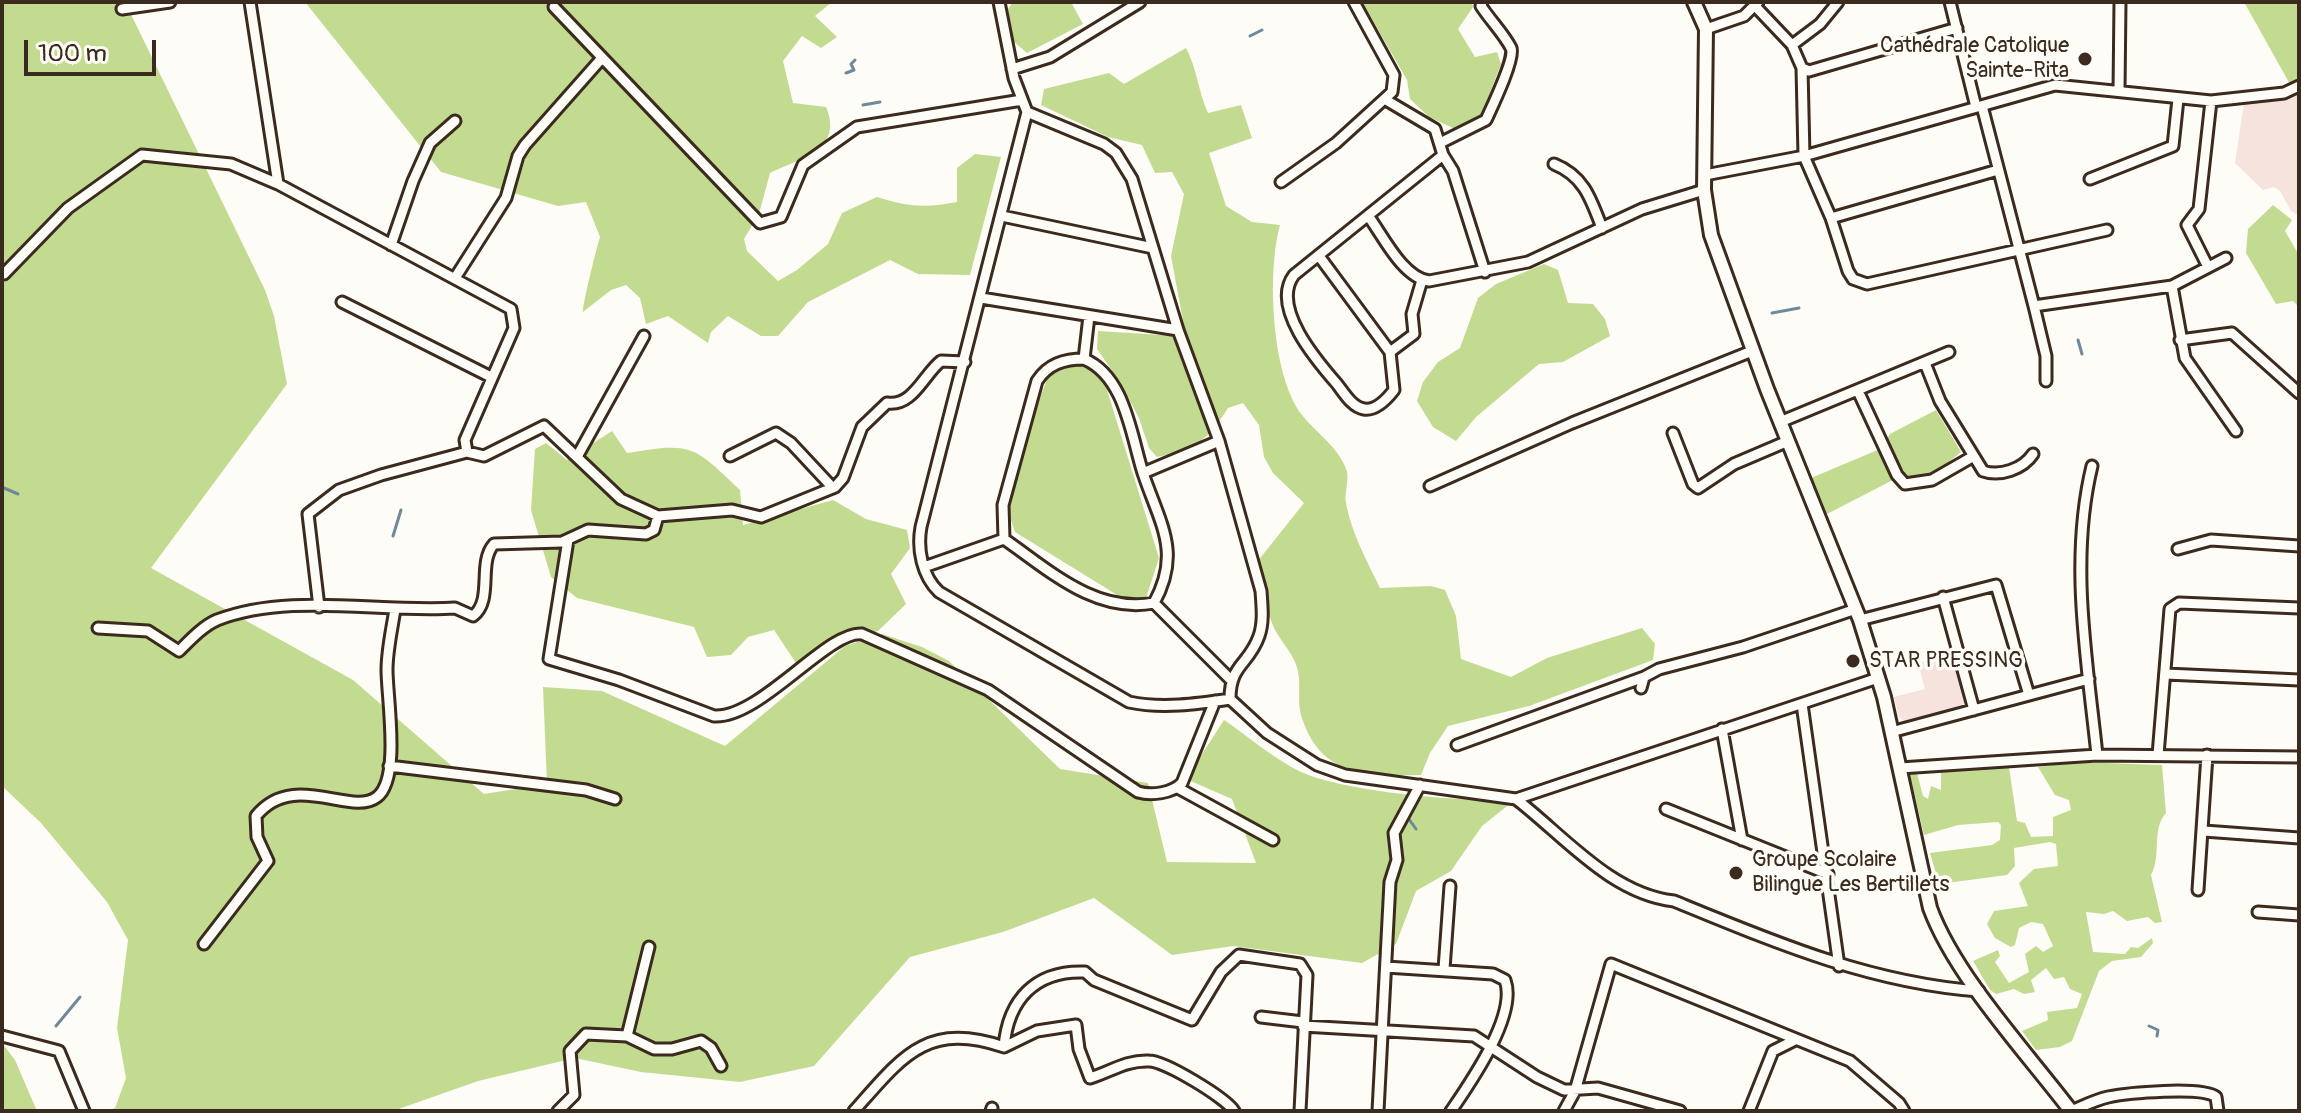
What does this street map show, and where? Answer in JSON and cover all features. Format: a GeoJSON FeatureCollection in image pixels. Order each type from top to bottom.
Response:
{"type":"FeatureCollection","features":[{"type":"Feature","properties":{"kind":"main road"},"geometry":{"type":"LineString","coordinates":[[1694,2],[1706,29],[1704,190],[1711,235],[1752,351],[1858,614],[1878,678],[1930,908],[1943,937],[1979,991],[2071,1111]]}},
{"type":"Feature","properties":{"kind":"street"},"geometry":{"type":"LineString","coordinates":[[122,9],[170,2]]}},
{"type":"Feature","properties":{"kind":"street"},"geometry":{"type":"LineString","coordinates":[[250,2],[278,184]]}},
{"type":"Feature","properties":{"kind":"street"},"geometry":{"type":"LineString","coordinates":[[1012,69],[1050,57],[1140,2]]}},
{"type":"Feature","properties":{"kind":"street"},"geometry":{"type":"LineString","coordinates":[[1281,182],[1386,100],[1394,84],[1394,75],[1354,2]]}},
{"type":"Feature","properties":{"kind":"street"},"geometry":{"type":"LineString","coordinates":[[1442,142],[1486,120],[1512,59],[1511,48],[1489,18],[1482,2]]}},
{"type":"Feature","properties":{"kind":"street"},"geometry":{"type":"LineString","coordinates":[[1792,45],[1820,24],[1838,2]]}},
{"type":"Feature","properties":{"kind":"street"},"geometry":{"type":"LineString","coordinates":[[1950,2],[2034,306],[2046,356],[2046,381]]}},
{"type":"Feature","properties":{"kind":"street"},"geometry":{"type":"LineString","coordinates":[[2119,91],[2120,2]]}},
{"type":"Feature","properties":{"kind":"street"},"geometry":{"type":"LineString","coordinates":[[1000,3],[1012,69],[1027,112],[918,540],[924,567],[939,592],[1129,702],[1145,705],[1230,699]]}},
{"type":"Feature","properties":{"kind":"street"},"geometry":{"type":"LineString","coordinates":[[1706,29],[1744,16],[1757,4],[1792,45],[1802,68],[1804,156],[1853,279],[1867,284],[2107,230]]}},
{"type":"Feature","properties":{"kind":"street"},"geometry":{"type":"LineString","coordinates":[[554,7],[754,220],[767,224],[781,217],[803,165],[857,127],[1022,100]]}},
{"type":"Feature","properties":{"kind":"street"},"geometry":{"type":"LineString","coordinates":[[1802,68],[1809,71],[1957,28]]}},
{"type":"Feature","properties":{"kind":"street"},"geometry":{"type":"LineString","coordinates":[[455,278],[506,198],[518,156],[525,145],[602,58]]}},
{"type":"Feature","properties":{"kind":"street"},"geometry":{"type":"LineString","coordinates":[[1705,175],[1804,156],[2055,85],[2211,101],[2284,93],[2299,86]]}},
{"type":"Feature","properties":{"kind":"street"},"geometry":{"type":"LineString","coordinates":[[2090,179],[2173,146],[2178,99]]}},
{"type":"Feature","properties":{"kind":"street"},"geometry":{"type":"LineString","coordinates":[[1386,100],[1435,129],[1442,142],[1443,155],[1453,171],[1485,272]]}},
{"type":"Feature","properties":{"kind":"street"},"geometry":{"type":"LineString","coordinates":[[2208,267],[2187,225],[2199,209],[2211,101]]}},
{"type":"Feature","properties":{"kind":"street"},"geometry":{"type":"LineString","coordinates":[[1027,112],[1104,144],[1116,153],[1132,179],[1178,330],[1219,441],[1261,591],[1263,616],[1259,638],[1230,679],[1230,699],[1267,733],[1317,765],[1345,775],[1516,799],[1878,678]]}},
{"type":"Feature","properties":{"kind":"street"},"geometry":{"type":"LineString","coordinates":[[391,245],[430,143],[455,121]]}},
{"type":"Feature","properties":{"kind":"street"},"geometry":{"type":"LineString","coordinates":[[4,274],[68,208],[142,155],[231,164],[278,184],[506,305],[514,315],[514,328],[465,440],[467,452]]}},
{"type":"Feature","properties":{"kind":"street"},"geometry":{"type":"LineString","coordinates":[[1319,256],[1390,352],[1394,390],[1375,408],[1367,410],[1354,404],[1310,354],[1294,321],[1287,288],[1294,275],[1443,155]]}},
{"type":"Feature","properties":{"kind":"street"},"geometry":{"type":"LineString","coordinates":[[1554,164],[1573,172],[1586,188],[1602,228]]}},
{"type":"Feature","properties":{"kind":"street"},"geometry":{"type":"LineString","coordinates":[[1831,218],[1998,170]]}},
{"type":"Feature","properties":{"kind":"street"},"geometry":{"type":"LineString","coordinates":[[1422,280],[1485,272],[1528,262],[1642,209],[1704,190]]}},
{"type":"Feature","properties":{"kind":"street"},"geometry":{"type":"LineString","coordinates":[[1002,216],[1153,248]]}},
{"type":"Feature","properties":{"kind":"street"},"geometry":{"type":"LineString","coordinates":[[1369,217],[1396,255],[1422,280]]}},
{"type":"Feature","properties":{"kind":"street"},"geometry":{"type":"LineString","coordinates":[[2034,306],[2172,286],[2226,258]]}},
{"type":"Feature","properties":{"kind":"street"},"geometry":{"type":"LineString","coordinates":[[1390,352],[1414,334],[1413,310],[1421,293],[1422,280]]}},
{"type":"Feature","properties":{"kind":"street"},"geometry":{"type":"LineString","coordinates":[[2172,286],[2180,340],[2191,371],[2236,431]]}},
{"type":"Feature","properties":{"kind":"street"},"geometry":{"type":"LineString","coordinates":[[981,298],[1178,330]]}},
{"type":"Feature","properties":{"kind":"street"},"geometry":{"type":"LineString","coordinates":[[342,302],[491,377]]}},
{"type":"Feature","properties":{"kind":"street"},"geometry":{"type":"LineString","coordinates":[[1084,359],[1089,316]]}},
{"type":"Feature","properties":{"kind":"street"},"geometry":{"type":"LineString","coordinates":[[2180,340],[2232,333],[2299,393]]}},
{"type":"Feature","properties":{"kind":"street"},"geometry":{"type":"LineString","coordinates":[[578,455],[644,336]]}},
{"type":"Feature","properties":{"kind":"street"},"geometry":{"type":"LineString","coordinates":[[1430,486],[1572,423],[1752,351]]}},
{"type":"Feature","properties":{"kind":"street"},"geometry":{"type":"LineString","coordinates":[[1780,422],[1949,352]]}},
{"type":"Feature","properties":{"kind":"street"},"geometry":{"type":"LineString","coordinates":[[1004,539],[1003,505],[1037,381],[1044,371],[1057,363],[1084,359],[1106,374],[1116,388],[1170,556],[1169,572],[1154,603]]}},
{"type":"Feature","properties":{"kind":"street"},"geometry":{"type":"LineString","coordinates":[[319,607],[308,514],[318,503],[339,490],[381,475],[467,452],[484,456],[544,426],[621,499],[658,516],[732,510],[761,517],[833,488],[843,478],[862,427],[887,403],[895,404],[914,393],[941,361],[965,362]]}},
{"type":"Feature","properties":{"kind":"street"},"geometry":{"type":"LineString","coordinates":[[1925,363],[1940,401],[1983,471],[1993,474],[2023,467],[2033,454]]}},
{"type":"Feature","properties":{"kind":"street"},"geometry":{"type":"LineString","coordinates":[[1858,391],[1897,475],[1905,484],[1932,480],[1972,457]]}},
{"type":"Feature","properties":{"kind":"street"},"geometry":{"type":"LineString","coordinates":[[730,456],[776,433],[791,443],[833,488]]}},
{"type":"Feature","properties":{"kind":"street"},"geometry":{"type":"LineString","coordinates":[[1673,433],[1693,484],[1698,488],[1734,464],[1788,441]]}},
{"type":"Feature","properties":{"kind":"street"},"geometry":{"type":"LineString","coordinates":[[1143,473],[1219,441]]}},
{"type":"Feature","properties":{"kind":"street"},"geometry":{"type":"LineString","coordinates":[[2092,466],[2081,524],[2080,569],[2097,755]]}},
{"type":"Feature","properties":{"kind":"street"},"geometry":{"type":"LineString","coordinates":[[98,628],[148,631],[179,651],[214,621],[247,611],[319,607],[455,608],[473,616],[481,607],[488,552],[494,544],[568,540],[588,530],[650,533],[658,516]]}},
{"type":"Feature","properties":{"kind":"street"},"geometry":{"type":"LineString","coordinates":[[924,567],[1004,539]]}},
{"type":"Feature","properties":{"kind":"street"},"geometry":{"type":"LineString","coordinates":[[1004,539],[1096,599],[1137,606],[1154,603]]}},
{"type":"Feature","properties":{"kind":"street"},"geometry":{"type":"LineString","coordinates":[[568,540],[564,575],[547,653],[551,661],[619,680],[721,717],[780,686],[846,636],[862,634],[988,690],[1138,792],[1150,794],[1178,788],[1273,840]]}},
{"type":"Feature","properties":{"kind":"street"},"geometry":{"type":"LineString","coordinates":[[2178,549],[2211,540],[2299,546]]}},
{"type":"Feature","properties":{"kind":"street"},"geometry":{"type":"LineString","coordinates":[[1457,745],[1643,682],[1659,669],[1858,614],[1996,585],[2029,695]]}},
{"type":"Feature","properties":{"kind":"street"},"geometry":{"type":"LineString","coordinates":[[1943,597],[1974,710]]}},
{"type":"Feature","properties":{"kind":"street"},"geometry":{"type":"LineString","coordinates":[[1154,603],[1230,679]]}},
{"type":"Feature","properties":{"kind":"street"},"geometry":{"type":"LineString","coordinates":[[2158,755],[2170,609],[2179,603],[2299,608]]}},
{"type":"Feature","properties":{"kind":"street"},"geometry":{"type":"LineString","coordinates":[[204,944],[268,861],[257,837],[256,816],[266,803],[289,795],[360,802],[377,797],[388,780],[387,667],[395,609]]}},
{"type":"Feature","properties":{"kind":"street"},"geometry":{"type":"LineString","coordinates":[[2166,674],[2299,680]]}},
{"type":"Feature","properties":{"kind":"street"},"geometry":{"type":"LineString","coordinates":[[1891,732],[2089,679]]}},
{"type":"Feature","properties":{"kind":"street"},"geometry":{"type":"LineString","coordinates":[[1178,788],[1215,701]]}},
{"type":"Feature","properties":{"kind":"street"},"geometry":{"type":"LineString","coordinates":[[1802,704],[1839,966]]}},
{"type":"Feature","properties":{"kind":"street"},"geometry":{"type":"LineString","coordinates":[[1722,729],[1742,840]]}},
{"type":"Feature","properties":{"kind":"street"},"geometry":{"type":"LineString","coordinates":[[1900,768],[2097,755],[2299,757]]}},
{"type":"Feature","properties":{"kind":"street"},"geometry":{"type":"LineString","coordinates":[[2198,890],[2207,755]]}},
{"type":"Feature","properties":{"kind":"street"},"geometry":{"type":"LineString","coordinates":[[389,766],[586,790],[615,799]]}},
{"type":"Feature","properties":{"kind":"street"},"geometry":{"type":"LineString","coordinates":[[1378,1111],[1390,882],[1397,860],[1394,833],[1420,785]]}},
{"type":"Feature","properties":{"kind":"street"},"geometry":{"type":"LineString","coordinates":[[1516,799],[1583,856],[1654,899],[1674,901],[1839,966],[1927,986],[1979,991]]}},
{"type":"Feature","properties":{"kind":"street"},"geometry":{"type":"LineString","coordinates":[[1666,809],[1828,874]]}},
{"type":"Feature","properties":{"kind":"street"},"geometry":{"type":"LineString","coordinates":[[2204,831],[2299,838]]}},
{"type":"Feature","properties":{"kind":"street"},"geometry":{"type":"LineString","coordinates":[[1444,969],[1450,886]]}},
{"type":"Feature","properties":{"kind":"street"},"geometry":{"type":"LineString","coordinates":[[2258,912],[2299,915]]}},
{"type":"Feature","properties":{"kind":"street"},"geometry":{"type":"LineString","coordinates":[[627,1036],[649,947]]}},
{"type":"Feature","properties":{"kind":"street"},"geometry":{"type":"LineString","coordinates":[[1004,1047],[1006,1021],[1029,987],[1068,971],[1085,972],[1094,980],[1192,1020],[1221,972],[1239,955],[1304,967],[1307,975],[1300,1111]]}},
{"type":"Feature","properties":{"kind":"street"},"geometry":{"type":"LineString","coordinates":[[1564,1111],[1575,1091],[1611,964],[1861,1068],[1904,1111]]}},
{"type":"Feature","properties":{"kind":"street"},"geometry":{"type":"LineString","coordinates":[[1386,967],[1493,974],[1505,980],[1505,1003],[1492,1045],[1451,1111]]}},
{"type":"Feature","properties":{"kind":"street"},"geometry":{"type":"LineString","coordinates":[[1261,1017],[1383,1033],[1469,1035],[1492,1045],[1537,1077],[1564,1090],[1598,1088],[1680,1111]]}},
{"type":"Feature","properties":{"kind":"street"},"geometry":{"type":"LineString","coordinates":[[854,1111],[914,1048],[945,1037],[974,1039],[1004,1047],[1037,1031],[1076,1025],[1079,1049],[1090,1078],[1114,1066],[1150,1060],[1197,1083],[1234,1111]]}},
{"type":"Feature","properties":{"kind":"street"},"geometry":{"type":"LineString","coordinates":[[558,1111],[574,1095],[569,1070],[574,1043],[586,1034],[627,1036],[654,1049],[672,1049],[701,1041],[711,1048],[721,1066]]}},
{"type":"Feature","properties":{"kind":"street"},"geometry":{"type":"LineString","coordinates":[[2,1036],[59,1051],[84,1111]]}},
{"type":"Feature","properties":{"kind":"street"},"geometry":{"type":"LineString","coordinates":[[1749,1111],[1773,1051],[1785,1043],[1798,1040]]}},
{"type":"Feature","properties":{"kind":"street"},"geometry":{"type":"LineString","coordinates":[[2071,1111],[2112,1096],[2177,1093],[2211,1093],[2216,1097],[2218,1111]]}},
{"type":"Feature","properties":{"kind":"shaded area"},"geometry":{"type":"Polygon","coordinates":[[[2299,93],[2299,216],[2291,211],[2280,191],[2274,187],[2263,190],[2235,163],[2244,103],[2299,93]]]}},
{"type":"Feature","properties":{"kind":"shaded area"},"geometry":{"type":"Polygon","coordinates":[[[1952,654],[1966,699],[1962,706],[1904,721],[1899,717],[1894,697],[1925,689],[1918,663],[1952,654]]]}},
{"type":"Feature","properties":{"kind":"green space"},"geometry":{"type":"Polygon","coordinates":[[[2,2],[125,2],[265,290],[274,316],[287,384],[151,568],[353,680],[484,794],[547,784],[543,687],[602,691],[725,746],[845,646],[882,634],[922,647],[949,661],[1060,769],[1148,783],[1167,862],[1256,863],[1232,799],[1186,779],[1224,720],[1281,761],[1321,779],[1407,794],[1516,799],[1482,826],[1451,871],[1416,891],[1396,944],[1362,963],[1233,946],[1172,955],[1094,898],[1003,932],[910,957],[814,1066],[740,1082],[641,1072],[575,1058],[478,1081],[393,1111],[107,1111],[115,1108],[126,1078],[117,1028],[128,940],[107,902],[41,823],[2,786],[2,2]]]}},
{"type":"Feature","properties":{"kind":"green space"},"geometry":{"type":"Polygon","coordinates":[[[305,2],[832,2],[815,16],[837,37],[821,48],[802,36],[783,61],[793,103],[826,107],[829,133],[824,142],[806,157],[770,173],[759,214],[744,239],[747,251],[778,281],[797,270],[828,244],[842,213],[877,197],[917,206],[957,202],[957,168],[975,154],[1001,157],[970,275],[918,274],[890,260],[808,302],[778,336],[761,336],[728,316],[711,332],[708,343],[668,316],[646,324],[640,298],[626,285],[611,290],[583,312],[600,237],[586,202],[558,206],[441,172],[305,2]]]}},
{"type":"Feature","properties":{"kind":"green space"},"geometry":{"type":"Polygon","coordinates":[[[1013,2],[1071,2],[1083,24],[1027,53],[1013,41],[1008,9],[1013,2]]]}},
{"type":"Feature","properties":{"kind":"green space"},"geometry":{"type":"Polygon","coordinates":[[[1362,2],[1471,2],[1473,7],[1458,29],[1475,57],[1497,52],[1501,64],[1480,119],[1455,129],[1429,117],[1410,99],[1407,80],[1362,2]]]}},
{"type":"Feature","properties":{"kind":"green space"},"geometry":{"type":"Polygon","coordinates":[[[2244,2],[2296,2],[2299,6],[2299,80],[2291,86],[2244,2]]]}},
{"type":"Feature","properties":{"kind":"green space"},"geometry":{"type":"Polygon","coordinates":[[[1186,48],[1208,113],[1241,105],[1252,138],[1209,153],[1226,206],[1252,222],[1280,225],[1273,295],[1274,322],[1284,375],[1302,415],[1344,464],[1348,514],[1380,588],[1431,586],[1445,590],[1456,616],[1461,659],[1511,677],[1547,658],[1642,628],[1655,644],[1653,660],[1529,706],[1448,726],[1430,753],[1421,775],[1363,773],[1347,769],[1320,751],[1301,715],[1298,671],[1272,623],[1257,562],[1304,503],[1273,473],[1264,457],[1259,425],[1243,403],[1228,408],[1199,442],[1182,451],[1157,457],[1149,448],[1139,418],[1120,382],[1097,349],[1098,331],[1162,335],[1184,326],[1171,256],[1184,194],[1172,172],[1155,173],[1142,145],[1108,137],[1041,105],[1044,89],[1109,73],[1124,84],[1186,48]]]}},
{"type":"Feature","properties":{"kind":"green space"},"geometry":{"type":"Polygon","coordinates":[[[2273,205],[2292,220],[2285,231],[2299,255],[2299,307],[2293,301],[2276,304],[2246,253],[2248,229],[2273,205]]]}},
{"type":"Feature","properties":{"kind":"green space"},"geometry":{"type":"Polygon","coordinates":[[[1544,264],[1558,270],[1568,303],[1593,304],[1605,319],[1610,336],[1563,362],[1539,364],[1476,417],[1456,441],[1433,427],[1417,401],[1423,382],[1438,362],[1460,348],[1478,298],[1496,284],[1544,264]]]}},
{"type":"Feature","properties":{"kind":"green space"},"geometry":{"type":"Polygon","coordinates":[[[1068,364],[1089,367],[1103,377],[1159,558],[1146,598],[1122,598],[1015,532],[1008,511],[1033,416],[1049,374],[1068,364]]]}},
{"type":"Feature","properties":{"kind":"green space"},"geometry":{"type":"Polygon","coordinates":[[[1936,410],[1961,452],[1944,466],[1903,488],[1893,480],[1827,514],[1811,478],[1880,449],[1890,434],[1936,410]]]}},
{"type":"Feature","properties":{"kind":"green space"},"geometry":{"type":"Polygon","coordinates":[[[612,431],[627,453],[679,448],[701,456],[740,490],[743,525],[833,500],[866,519],[907,530],[910,548],[891,574],[906,604],[878,631],[846,641],[804,675],[774,630],[748,637],[731,655],[707,657],[694,627],[577,598],[551,577],[531,510],[535,449],[546,443],[567,460],[612,431]]]}},
{"type":"Feature","properties":{"kind":"green space"},"geometry":{"type":"Polygon","coordinates":[[[2076,762],[2162,765],[2166,813],[2159,827],[2151,875],[2162,922],[2155,923],[2148,917],[2127,921],[2113,911],[2104,914],[2086,912],[2093,952],[2125,954],[2131,947],[2138,948],[2152,938],[2153,943],[2141,957],[2112,961],[2099,971],[2072,1041],[2060,1047],[2036,1050],[2022,1031],[2048,1020],[2047,1012],[2077,1008],[2082,994],[2070,989],[2064,977],[2054,979],[2046,968],[2031,980],[2035,992],[2024,994],[2014,989],[1996,994],[1990,990],[1973,961],[1998,950],[2000,956],[1995,962],[2009,983],[2029,972],[2025,954],[2036,946],[2043,952],[2053,946],[2043,924],[2031,922],[2019,928],[2015,945],[2011,947],[1995,938],[1987,924],[1994,911],[2028,906],[2019,883],[2034,869],[2058,866],[2056,844],[2050,842],[2014,848],[2015,866],[2007,875],[1939,884],[1930,853],[1992,845],[2000,840],[2001,825],[1998,822],[1958,825],[1924,835],[1910,775],[1917,773],[1923,796],[1928,799],[1931,786],[1941,790],[1941,772],[2009,767],[2017,821],[2025,823],[2031,837],[2053,836],[2053,817],[2071,810],[2069,800],[2055,795],[2038,767],[2076,762]]]}},
{"type":"Feature","properties":{"kind":"green space"},"geometry":{"type":"Polygon","coordinates":[[[2,1043],[15,1060],[37,1111],[2,1111],[2,1043]]]}},
{"type":"Feature","properties":{"kind":"waterway"},"geometry":{"type":"LineString","coordinates":[[1250,36],[1262,30]]}},
{"type":"Feature","properties":{"kind":"waterway"},"geometry":{"type":"LineString","coordinates":[[846,73],[854,70],[851,64],[855,60]]}},
{"type":"Feature","properties":{"kind":"waterway"},"geometry":{"type":"LineString","coordinates":[[863,105],[880,102]]}},
{"type":"Feature","properties":{"kind":"waterway"},"geometry":{"type":"LineString","coordinates":[[1772,313],[1799,308]]}},
{"type":"Feature","properties":{"kind":"waterway"},"geometry":{"type":"LineString","coordinates":[[2078,340],[2082,354]]}},
{"type":"Feature","properties":{"kind":"waterway"},"geometry":{"type":"LineString","coordinates":[[4,488],[18,494]]}},
{"type":"Feature","properties":{"kind":"waterway"},"geometry":{"type":"LineString","coordinates":[[393,536],[401,510]]}},
{"type":"Feature","properties":{"kind":"waterway"},"geometry":{"type":"LineString","coordinates":[[1406,815],[1416,829]]}},
{"type":"Feature","properties":{"kind":"waterway"},"geometry":{"type":"LineString","coordinates":[[56,1026],[80,997]]}},
{"type":"Feature","properties":{"kind":"waterway"},"geometry":{"type":"LineString","coordinates":[[2149,1026],[2158,1030],[2157,1036]]}},
{"type":"Feature","properties":{"kind":"place","name":"Cathédrale Catolique Sainte-Rita"},"geometry":{"type":"Point","coordinates":[2085,59]}},
{"type":"Feature","properties":{"kind":"place","name":"STAR PRESSING"},"geometry":{"type":"Point","coordinates":[1853,661]}},
{"type":"Feature","properties":{"kind":"place","name":"Groupe Scolaire Bilingue Les Bertillets"},"geometry":{"type":"Point","coordinates":[1736,873]}}]}
